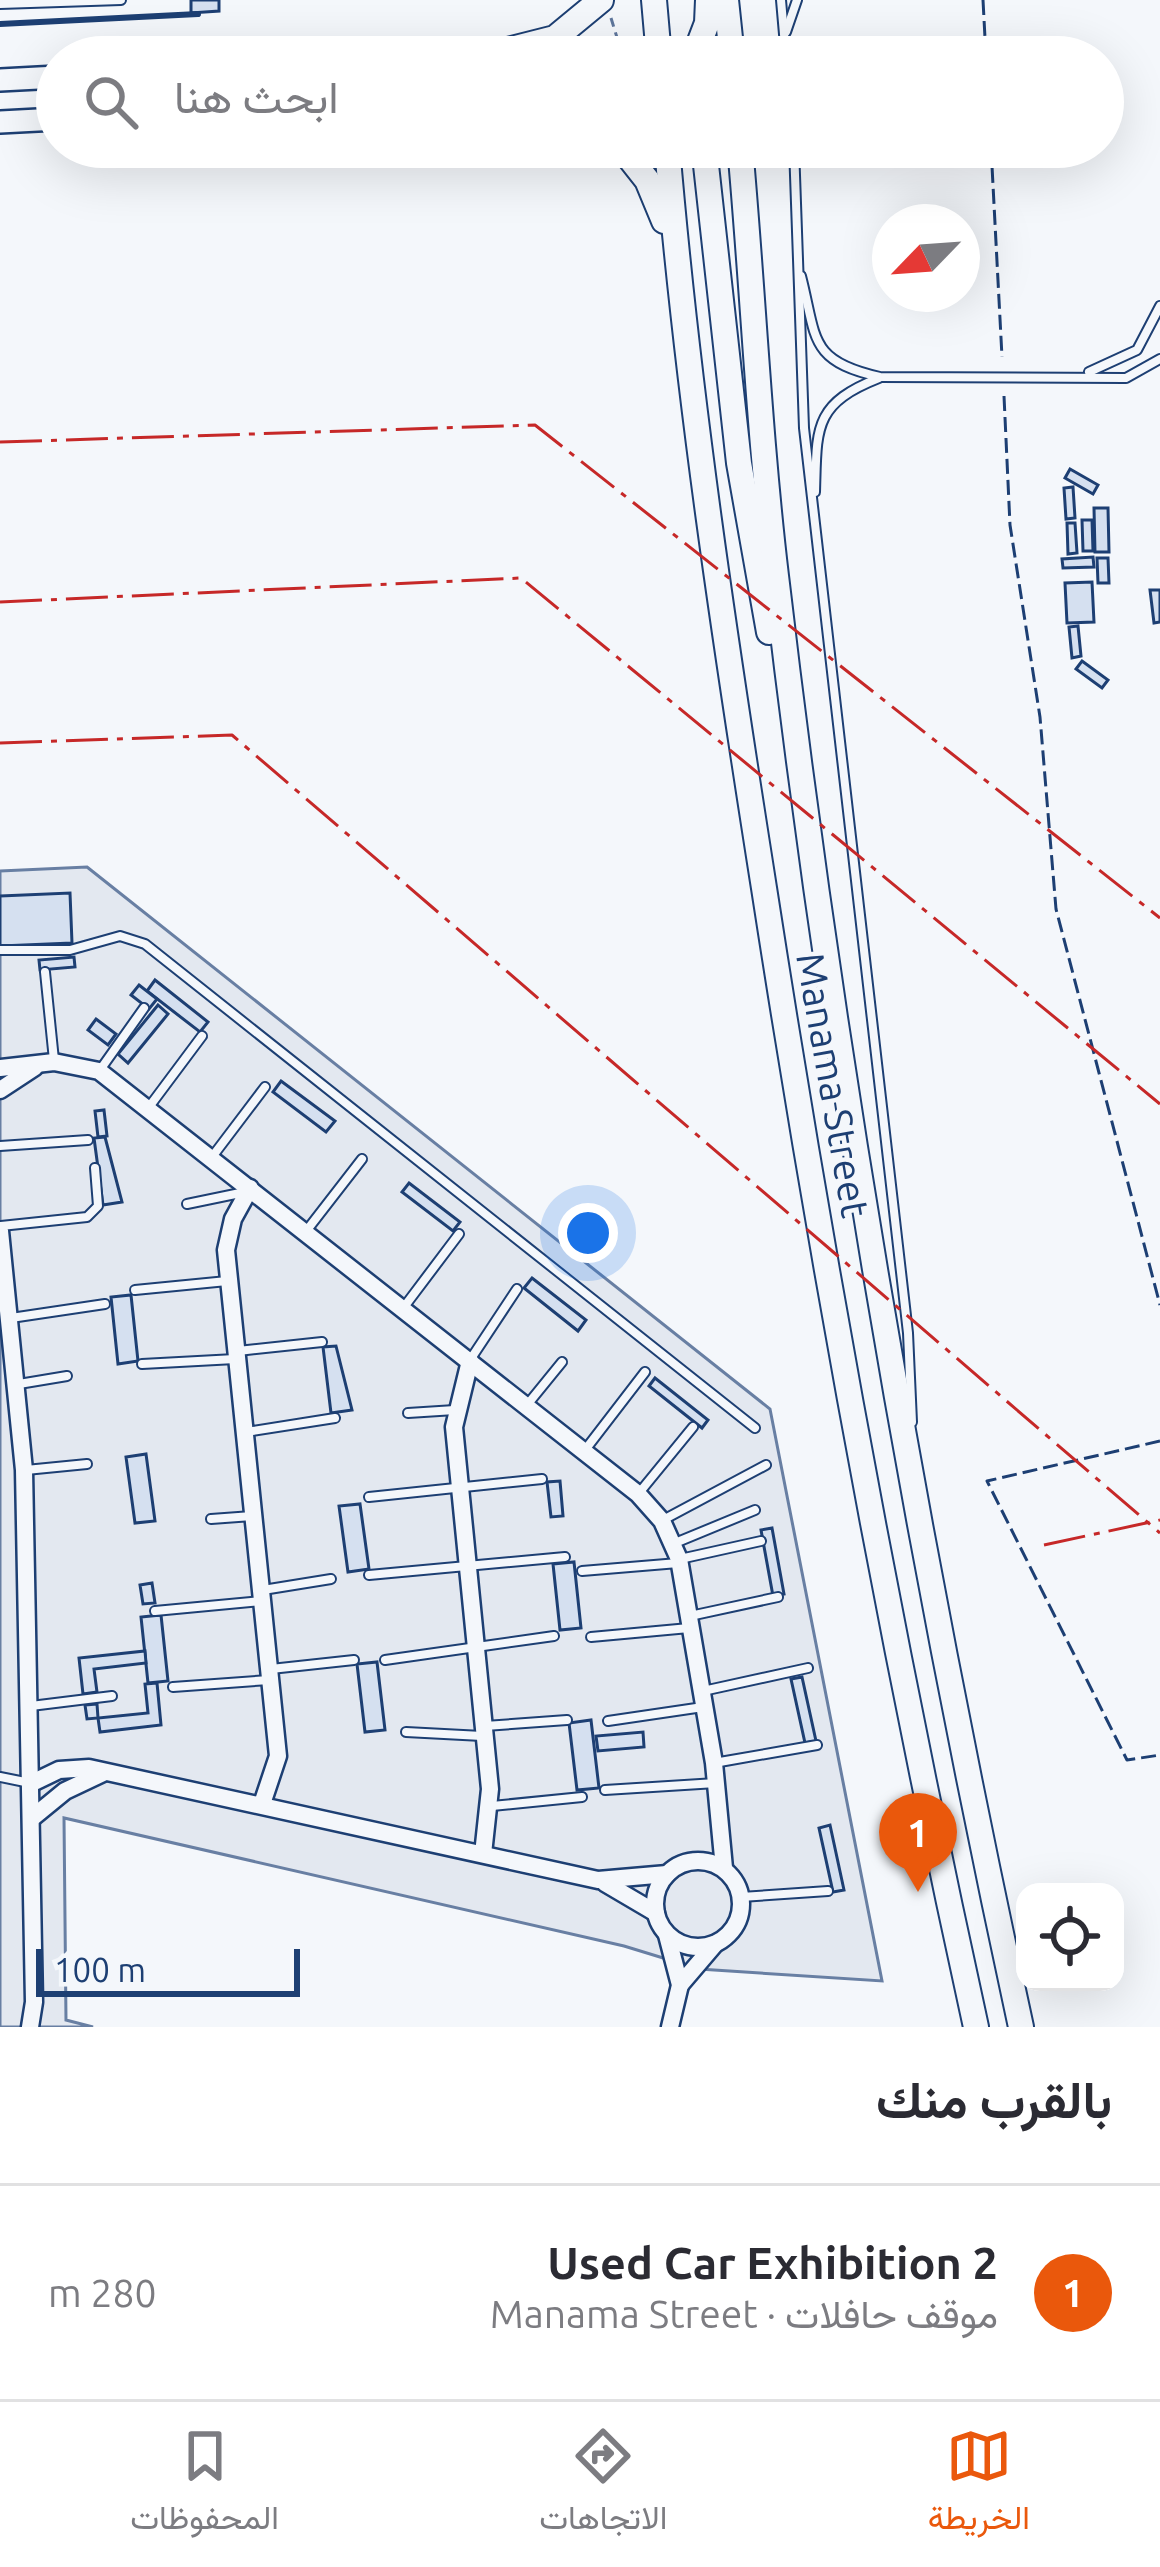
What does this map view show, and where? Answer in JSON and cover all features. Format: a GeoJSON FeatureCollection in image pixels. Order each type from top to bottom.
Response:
{"type":"FeatureCollection","features":[{"type":"Feature","properties":{"kind":"main road"},"geometry":{"type":"LineString","coordinates":[[654,0],[657,36]]}},
{"type":"Feature","properties":{"kind":"main road"},"geometry":{"type":"LineString","coordinates":[[701,36],[707,0]]}},
{"type":"Feature","properties":{"kind":"main road"},"geometry":{"type":"LineString","coordinates":[[726,0],[730,36]]}},
{"type":"Feature","properties":{"kind":"main road"},"geometry":{"type":"LineString","coordinates":[[558,36],[599,3]]}},
{"type":"Feature","properties":{"kind":"main road"},"geometry":{"type":"LineString","coordinates":[[0,80],[36,78]]}},
{"type":"Feature","properties":{"kind":"main road"},"geometry":{"type":"LineString","coordinates":[[0,122],[36,120]]}},
{"type":"Feature","properties":{"kind":"main road"},"geometry":{"type":"LineString","coordinates":[[638,168],[662,210],[681,315]]}},
{"type":"Feature","properties":{"kind":"main road","name":"Manama Street"},"geometry":{"type":"LineString","coordinates":[[669,168],[681,315],[726,656],[785,1027],[880,1564],[976,2027]]}},
{"type":"Feature","properties":{"kind":"main road"},"geometry":{"type":"LineString","coordinates":[[706,168],[747,521],[796,739]]}},
{"type":"Feature","properties":{"kind":"main road","name":"Manama Street"},"geometry":{"type":"LineString","coordinates":[[742,168],[775,570],[833,1026],[909,1471],[1021,2027]]}},
{"type":"Feature","properties":{"kind":"street"},"geometry":{"type":"LineString","coordinates":[[0,1090],[47,1062]]}},
{"type":"Feature","properties":{"kind":"street"},"geometry":{"type":"LineString","coordinates":[[0,1068],[47,1062],[99,1071],[638,1494],[662,1521],[677,1555],[703,1699],[724,1868],[741,1898],[736,1925],[680,1984],[670,2027]]}},
{"type":"Feature","properties":{"kind":"street"},"geometry":{"type":"LineString","coordinates":[[248,1190],[232,1219],[226,1250],[278,1756],[262,1804]]}},
{"type":"Feature","properties":{"kind":"street"},"geometry":{"type":"LineString","coordinates":[[0,1229],[24,1470],[32,1783],[34,2002],[30,2027]]}},
{"type":"Feature","properties":{"kind":"street"},"geometry":{"type":"LineString","coordinates":[[470,1361],[455,1410],[490,1806],[483,1854]]}},
{"type":"Feature","properties":{"kind":"street"},"geometry":{"type":"LineString","coordinates":[[32,1783],[74,1767],[262,1804],[598,1880],[656,1913]]}},
{"type":"Feature","properties":{"kind":"street"},"geometry":{"type":"LineString","coordinates":[[32,1818],[65,1791],[104,1772]]}},
{"type":"Feature","properties":{"kind":"street"},"geometry":{"type":"LineString","coordinates":[[598,1880],[667,1874],[689,1861],[717,1814]]}},
{"type":"Feature","properties":{"kind":"street"},"geometry":{"type":"LineString","coordinates":[[689,1861],[724,1868]]}},
{"type":"Feature","properties":{"kind":"street"},"geometry":{"type":"LineString","coordinates":[[667,1874],[655,1899],[656,1913],[680,1984]]}},
{"type":"Feature","properties":{"kind":"street"},"geometry":{"type":"LineString","coordinates":[[666,1933],[689,1946],[715,1944]]}},
{"type":"Feature","properties":{"kind":"street"},"geometry":{"type":"LineString","coordinates":[[19,2027],[34,2002]]}},
{"type":"Feature","properties":{"kind":"street"},"geometry":{"type":"LineString","coordinates":[[34,2002],[41,2027]]}},
{"type":"Feature","properties":{"kind":"lane"},"geometry":{"type":"LineString","coordinates":[[0,4],[122,0]]}},
{"type":"Feature","properties":{"kind":"lane"},"geometry":{"type":"LineString","coordinates":[[781,0],[784,36]]}},
{"type":"Feature","properties":{"kind":"lane"},"geometry":{"type":"LineString","coordinates":[[785,36],[797,0]]}},
{"type":"Feature","properties":{"kind":"lane"},"geometry":{"type":"LineString","coordinates":[[795,168],[812,510],[908,1334],[909,1471]]}},
{"type":"Feature","properties":{"kind":"lane"},"geometry":{"type":"LineString","coordinates":[[798,262],[816,342],[824,355],[850,370],[880,377],[1082,374],[1126,378],[1160,359]]}},
{"type":"Feature","properties":{"kind":"lane"},"geometry":{"type":"LineString","coordinates":[[1082,374],[1137,350],[1160,306]]}},
{"type":"Feature","properties":{"kind":"lane"},"geometry":{"type":"LineString","coordinates":[[812,510],[816,442],[825,412],[848,390],[880,377]]}},
{"type":"Feature","properties":{"kind":"lane"},"geometry":{"type":"LineString","coordinates":[[0,950],[70,950],[120,935],[139,940],[755,1428]]}},
{"type":"Feature","properties":{"kind":"lane"},"geometry":{"type":"LineString","coordinates":[[45,972],[47,1062]]}},
{"type":"Feature","properties":{"kind":"lane"},"geometry":{"type":"LineString","coordinates":[[99,1071],[144,1008]]}},
{"type":"Feature","properties":{"kind":"lane"},"geometry":{"type":"LineString","coordinates":[[149,1106],[202,1036]]}},
{"type":"Feature","properties":{"kind":"lane"},"geometry":{"type":"LineString","coordinates":[[212,1157],[265,1088]]}},
{"type":"Feature","properties":{"kind":"lane"},"geometry":{"type":"LineString","coordinates":[[0,1146],[88,1140]]}},
{"type":"Feature","properties":{"kind":"lane"},"geometry":{"type":"LineString","coordinates":[[306,1231],[362,1159]]}},
{"type":"Feature","properties":{"kind":"lane"},"geometry":{"type":"LineString","coordinates":[[0,1229],[87,1217],[98,1206],[95,1168]]}},
{"type":"Feature","properties":{"kind":"lane"},"geometry":{"type":"LineString","coordinates":[[187,1204],[248,1190]]}},
{"type":"Feature","properties":{"kind":"lane"},"geometry":{"type":"LineString","coordinates":[[403,1308],[459,1234]]}},
{"type":"Feature","properties":{"kind":"lane"},"geometry":{"type":"LineString","coordinates":[[135,1290],[229,1280]]}},
{"type":"Feature","properties":{"kind":"lane"},"geometry":{"type":"LineString","coordinates":[[470,1361],[517,1289]]}},
{"type":"Feature","properties":{"kind":"lane"},"geometry":{"type":"LineString","coordinates":[[11,1318],[105,1304]]}},
{"type":"Feature","properties":{"kind":"lane"},"geometry":{"type":"LineString","coordinates":[[142,1364],[322,1342]]}},
{"type":"Feature","properties":{"kind":"lane"},"geometry":{"type":"LineString","coordinates":[[526,1406],[562,1362]]}},
{"type":"Feature","properties":{"kind":"lane"},"geometry":{"type":"LineString","coordinates":[[584,1452],[645,1372]]}},
{"type":"Feature","properties":{"kind":"lane"},"geometry":{"type":"LineString","coordinates":[[17,1384],[67,1376]]}},
{"type":"Feature","properties":{"kind":"lane"},"geometry":{"type":"LineString","coordinates":[[408,1413],[455,1410]]}},
{"type":"Feature","properties":{"kind":"lane"},"geometry":{"type":"LineString","coordinates":[[244,1432],[335,1418]]}},
{"type":"Feature","properties":{"kind":"lane"},"geometry":{"type":"LineString","coordinates":[[638,1494],[693,1427]]}},
{"type":"Feature","properties":{"kind":"lane"},"geometry":{"type":"LineString","coordinates":[[24,1470],[87,1464]]}},
{"type":"Feature","properties":{"kind":"lane"},"geometry":{"type":"LineString","coordinates":[[662,1521],[766,1465]]}},
{"type":"Feature","properties":{"kind":"lane"},"geometry":{"type":"LineString","coordinates":[[369,1497],[542,1479]]}},
{"type":"Feature","properties":{"kind":"lane"},"geometry":{"type":"LineString","coordinates":[[677,1555],[755,1510]]}},
{"type":"Feature","properties":{"kind":"lane"},"geometry":{"type":"LineString","coordinates":[[211,1519],[253,1516]]}},
{"type":"Feature","properties":{"kind":"lane"},"geometry":{"type":"LineString","coordinates":[[582,1570],[761,1541]]}},
{"type":"Feature","properties":{"kind":"lane"},"geometry":{"type":"LineString","coordinates":[[370,1576],[565,1557]]}},
{"type":"Feature","properties":{"kind":"lane"},"geometry":{"type":"LineString","coordinates":[[155,1611],[332,1579]]}},
{"type":"Feature","properties":{"kind":"lane"},"geometry":{"type":"LineString","coordinates":[[591,1637],[689,1622],[778,1598]]}},
{"type":"Feature","properties":{"kind":"lane"},"geometry":{"type":"LineString","coordinates":[[385,1660],[554,1636]]}},
{"type":"Feature","properties":{"kind":"lane"},"geometry":{"type":"LineString","coordinates":[[173,1687],[354,1660]]}},
{"type":"Feature","properties":{"kind":"lane"},"geometry":{"type":"LineString","coordinates":[[608,1721],[808,1668]]}},
{"type":"Feature","properties":{"kind":"lane"},"geometry":{"type":"LineString","coordinates":[[30,1706],[112,1696]]}},
{"type":"Feature","properties":{"kind":"lane"},"geometry":{"type":"LineString","coordinates":[[406,1732],[484,1731],[567,1720]]}},
{"type":"Feature","properties":{"kind":"lane"},"geometry":{"type":"LineString","coordinates":[[714,1763],[817,1745]]}},
{"type":"Feature","properties":{"kind":"lane"},"geometry":{"type":"LineString","coordinates":[[0,1777],[32,1783]]}},
{"type":"Feature","properties":{"kind":"lane"},"geometry":{"type":"LineString","coordinates":[[605,1790],[717,1784]]}},
{"type":"Feature","properties":{"kind":"lane"},"geometry":{"type":"LineString","coordinates":[[490,1806],[582,1797]]}},
{"type":"Feature","properties":{"kind":"lane"},"geometry":{"type":"LineString","coordinates":[[741,1898],[828,1891]]}},
{"type":"Feature","properties":{"kind":"path"},"geometry":{"type":"LineString","coordinates":[[599,3],[616,36]]}},
{"type":"Feature","properties":{"kind":"shaded area"},"geometry":{"type":"Polygon","coordinates":[[[87,867],[770,1409],[882,1981],[699,1969],[624,1946],[64,1818],[66,2020],[93,2027],[0,2027],[0,871],[87,867]]]}},
{"type":"Feature","properties":{"kind":"building"},"geometry":{"type":"Polygon","coordinates":[[[191,0],[219,0],[219,11],[191,13],[191,0]]]}},
{"type":"Feature","properties":{"kind":"building"},"geometry":{"type":"Polygon","coordinates":[[[1070,469],[1098,485],[1093,494],[1065,478],[1070,469]]]}},
{"type":"Feature","properties":{"kind":"building"},"geometry":{"type":"Polygon","coordinates":[[[1073,487],[1075,518],[1066,519],[1064,488],[1073,487]]]}},
{"type":"Feature","properties":{"kind":"building"},"geometry":{"type":"Polygon","coordinates":[[[1094,508],[1108,508],[1109,552],[1095,552],[1094,508]]]}},
{"type":"Feature","properties":{"kind":"building"},"geometry":{"type":"Polygon","coordinates":[[[1082,520],[1092,520],[1093,551],[1083,551],[1082,520]]]}},
{"type":"Feature","properties":{"kind":"building"},"geometry":{"type":"Polygon","coordinates":[[[1067,523],[1075,523],[1077,553],[1068,554],[1067,523]]]}},
{"type":"Feature","properties":{"kind":"building"},"geometry":{"type":"Polygon","coordinates":[[[1093,557],[1094,567],[1063,568],[1062,559],[1093,557]]]}},
{"type":"Feature","properties":{"kind":"building"},"geometry":{"type":"Polygon","coordinates":[[[1097,558],[1108,558],[1109,583],[1098,583],[1097,558]]]}},
{"type":"Feature","properties":{"kind":"building"},"geometry":{"type":"Polygon","coordinates":[[[1092,582],[1094,622],[1067,623],[1065,583],[1092,582]]]}},
{"type":"Feature","properties":{"kind":"building"},"geometry":{"type":"Polygon","coordinates":[[[1150,590],[1160,590],[1160,622],[1154,623],[1150,590]]]}},
{"type":"Feature","properties":{"kind":"building"},"geometry":{"type":"Polygon","coordinates":[[[1078,626],[1081,656],[1072,658],[1069,627],[1078,626]]]}},
{"type":"Feature","properties":{"kind":"building"},"geometry":{"type":"Polygon","coordinates":[[[1082,661],[1108,680],[1102,688],[1076,669],[1082,661]]]}},
{"type":"Feature","properties":{"kind":"building"},"geometry":{"type":"Polygon","coordinates":[[[70,893],[72,943],[0,946],[0,896],[70,893]]]}},
{"type":"Feature","properties":{"kind":"building"},"geometry":{"type":"Polygon","coordinates":[[[74,957],[75,967],[40,970],[39,960],[74,957]]]}},
{"type":"Feature","properties":{"kind":"building"},"geometry":{"type":"Polygon","coordinates":[[[155,980],[208,1022],[200,1032],[147,991],[155,980]]]}},
{"type":"Feature","properties":{"kind":"building"},"geometry":{"type":"Polygon","coordinates":[[[139,985],[157,999],[149,1009],[131,995],[139,985]]]}},
{"type":"Feature","properties":{"kind":"building"},"geometry":{"type":"Polygon","coordinates":[[[158,1005],[168,1014],[128,1063],[118,1054],[158,1005]]]}},
{"type":"Feature","properties":{"kind":"building"},"geometry":{"type":"Polygon","coordinates":[[[96,1019],[116,1034],[108,1045],[88,1030],[96,1019]]]}},
{"type":"Feature","properties":{"kind":"building"},"geometry":{"type":"Polygon","coordinates":[[[281,1081],[335,1121],[326,1132],[273,1092],[281,1081]]]}},
{"type":"Feature","properties":{"kind":"building"},"geometry":{"type":"Polygon","coordinates":[[[104,1110],[107,1136],[98,1137],[95,1111],[104,1110]]]}},
{"type":"Feature","properties":{"kind":"building"},"geometry":{"type":"Polygon","coordinates":[[[105,1137],[122,1202],[103,1205],[94,1138],[105,1137]]]}},
{"type":"Feature","properties":{"kind":"building"},"geometry":{"type":"Polygon","coordinates":[[[409,1183],[460,1222],[453,1231],[402,1192],[409,1183]]]}},
{"type":"Feature","properties":{"kind":"building"},"geometry":{"type":"Polygon","coordinates":[[[532,1278],[586,1320],[578,1331],[524,1288],[532,1278]]]}},
{"type":"Feature","properties":{"kind":"building"},"geometry":{"type":"Polygon","coordinates":[[[131,1295],[138,1361],[118,1364],[111,1297],[131,1295]]]}},
{"type":"Feature","properties":{"kind":"building"},"geometry":{"type":"Polygon","coordinates":[[[336,1346],[352,1410],[331,1413],[323,1347],[336,1346]]]}},
{"type":"Feature","properties":{"kind":"building"},"geometry":{"type":"Polygon","coordinates":[[[655,1378],[708,1420],[702,1428],[649,1386],[655,1378]]]}},
{"type":"Feature","properties":{"kind":"building"},"geometry":{"type":"Polygon","coordinates":[[[146,1454],[155,1521],[135,1523],[126,1457],[146,1454]]]}},
{"type":"Feature","properties":{"kind":"building"},"geometry":{"type":"Polygon","coordinates":[[[560,1481],[563,1516],[551,1517],[547,1482],[560,1481]]]}},
{"type":"Feature","properties":{"kind":"building"},"geometry":{"type":"Polygon","coordinates":[[[360,1504],[369,1569],[348,1572],[339,1506],[360,1504]]]}},
{"type":"Feature","properties":{"kind":"building"},"geometry":{"type":"Polygon","coordinates":[[[772,1528],[784,1594],[773,1596],[761,1530],[772,1528]]]}},
{"type":"Feature","properties":{"kind":"building"},"geometry":{"type":"Polygon","coordinates":[[[574,1562],[581,1628],[560,1630],[553,1564],[574,1562]]]}},
{"type":"Feature","properties":{"kind":"building"},"geometry":{"type":"Polygon","coordinates":[[[152,1583],[155,1603],[143,1604],[140,1585],[152,1583]]]}},
{"type":"Feature","properties":{"kind":"building"},"geometry":{"type":"Polygon","coordinates":[[[161,1615],[168,1681],[148,1683],[141,1617],[161,1615]]]}},
{"type":"Feature","properties":{"kind":"building"},"geometry":{"type":"Polygon","coordinates":[[[145,1651],[146,1663],[94,1669],[97,1692],[83,1694],[79,1658],[145,1651]]]}},
{"type":"Feature","properties":{"kind":"building"},"geometry":{"type":"Polygon","coordinates":[[[377,1662],[385,1730],[365,1732],[357,1664],[377,1662]]]}},
{"type":"Feature","properties":{"kind":"building"},"geometry":{"type":"Polygon","coordinates":[[[802,1677],[816,1741],[805,1743],[791,1679],[802,1677]]]}},
{"type":"Feature","properties":{"kind":"building"},"geometry":{"type":"Polygon","coordinates":[[[157,1683],[161,1725],[100,1732],[98,1718],[148,1713],[145,1684],[157,1683]]]}},
{"type":"Feature","properties":{"kind":"building"},"geometry":{"type":"Polygon","coordinates":[[[97,1704],[98,1718],[87,1719],[85,1705],[97,1704]]]}},
{"type":"Feature","properties":{"kind":"building"},"geometry":{"type":"Polygon","coordinates":[[[591,1720],[599,1788],[577,1790],[569,1723],[591,1720]]]}},
{"type":"Feature","properties":{"kind":"building"},"geometry":{"type":"Polygon","coordinates":[[[643,1732],[644,1747],[598,1751],[596,1736],[643,1732]]]}},
{"type":"Feature","properties":{"kind":"building"},"geometry":{"type":"Polygon","coordinates":[[[830,1825],[844,1890],[833,1892],[819,1828],[830,1825]]]}},
{"type":"Feature","properties":{"kind":"fence"},"geometry":{"type":"LineString","coordinates":[[983,0],[985,36]]}},
{"type":"Feature","properties":{"kind":"fence"},"geometry":{"type":"LineString","coordinates":[[992,168],[1002,357]]}},
{"type":"Feature","properties":{"kind":"fence"},"geometry":{"type":"LineString","coordinates":[[1004,396],[1010,525],[1040,717],[1056,909],[1160,1305]]}},
{"type":"Feature","properties":{"kind":"fence"},"geometry":{"type":"LineString","coordinates":[[1160,1441],[987,1481],[1127,1760],[1160,1755]]}},
{"type":"Feature","properties":{"kind":"wall"},"geometry":{"type":"LineString","coordinates":[[0,24],[198,14]]}},
{"type":"Feature","properties":{"kind":"power"},"geometry":{"type":"LineString","coordinates":[[0,442],[535,425],[1160,918]]}},
{"type":"Feature","properties":{"kind":"power"},"geometry":{"type":"LineString","coordinates":[[0,602],[521,578],[1160,1104]]}},
{"type":"Feature","properties":{"kind":"power"},"geometry":{"type":"LineString","coordinates":[[0,743],[232,735],[1160,1533]]}},
{"type":"Feature","properties":{"kind":"power"},"geometry":{"type":"LineString","coordinates":[[1044,1545],[1160,1520]]}},
{"type":"Feature","properties":{"kind":"place","name":"Used Car Exhibition 2"},"geometry":{"type":"Point","coordinates":[918,1892]}}]}
